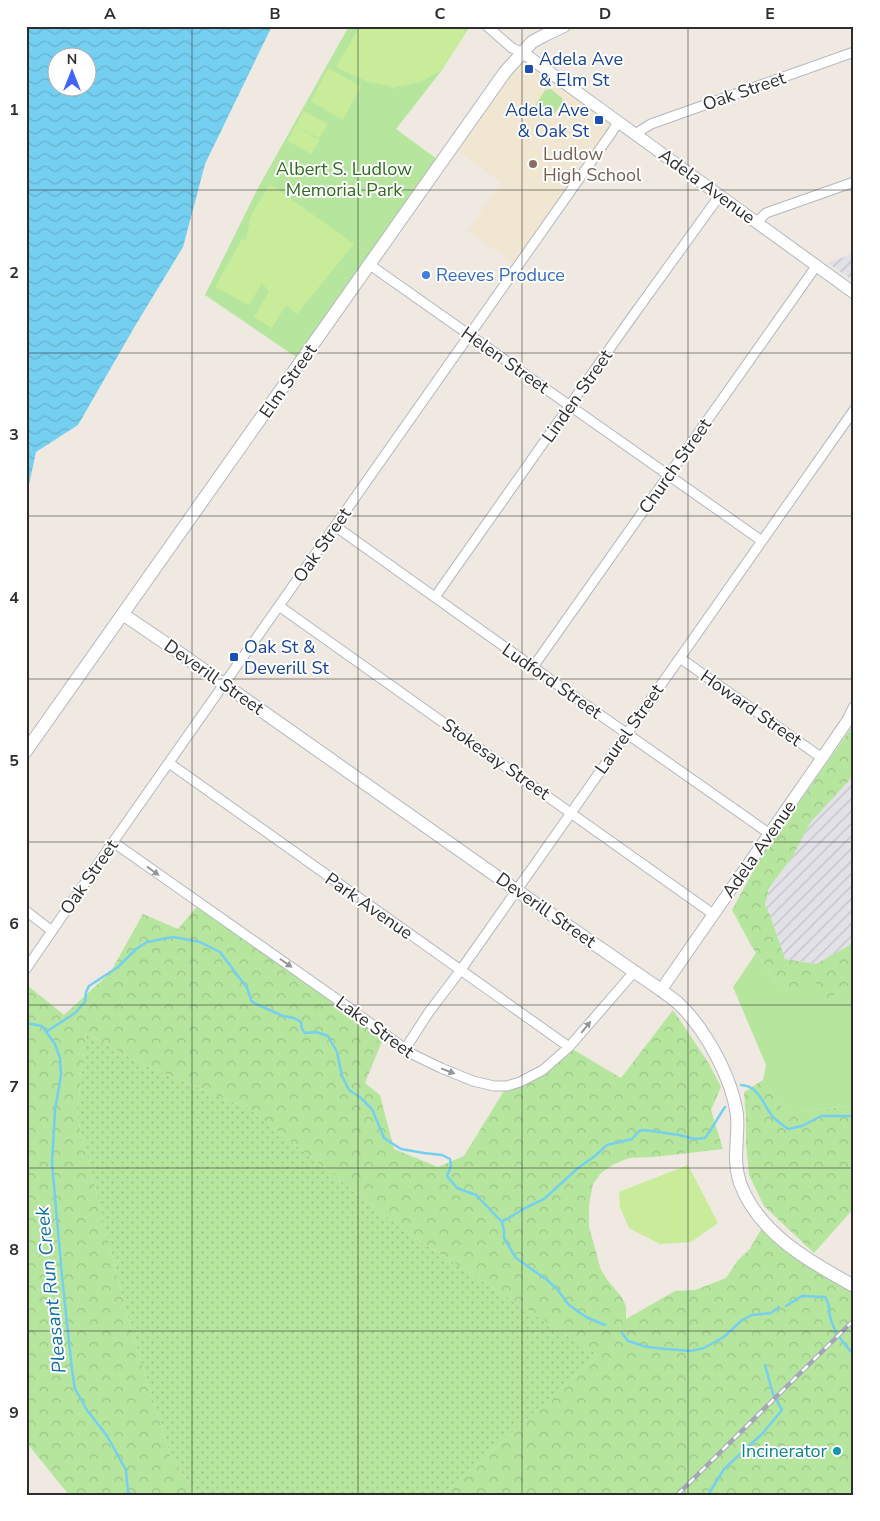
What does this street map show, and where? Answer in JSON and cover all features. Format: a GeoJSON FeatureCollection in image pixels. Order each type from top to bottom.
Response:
{"type":"FeatureCollection","features":[{"type":"Feature","properties":{"kind":"main road","name":"Elm Street"},"geometry":{"type":"LineString","coordinates":[[26,751],[124,615],[505,72],[532,42],[564,26]]}},
{"type":"Feature","properties":{"kind":"main road","name":"Deverill Street"},"geometry":{"type":"LineString","coordinates":[[124,615],[679,1004],[704,1036],[719,1061],[733,1098],[737,1116],[735,1160],[741,1184],[752,1206],[774,1234],[802,1255],[854,1286]]}},
{"type":"Feature","properties":{"kind":"street","name":"Adela Avenue"},"geometry":{"type":"LineString","coordinates":[[487,26],[509,45],[522,52],[854,292]]}},
{"type":"Feature","properties":{"kind":"street","name":"Oak Street"},"geometry":{"type":"LineString","coordinates":[[635,134],[651,124],[854,52]]}},
{"type":"Feature","properties":{"kind":"street","name":"Oak Street"},"geometry":{"type":"LineString","coordinates":[[26,969],[618,122]]}},
{"type":"Feature","properties":{"kind":"street"},"geometry":{"type":"LineString","coordinates":[[757,222],[766,213],[854,182]]}},
{"type":"Feature","properties":{"kind":"street","name":"Linden Street"},"geometry":{"type":"LineString","coordinates":[[435,597],[649,292],[720,195]]}},
{"type":"Feature","properties":{"kind":"street","name":"Helen Street"},"geometry":{"type":"LineString","coordinates":[[370,265],[762,542]]}},
{"type":"Feature","properties":{"kind":"street","name":"Church Street"},"geometry":{"type":"LineString","coordinates":[[533,667],[550,646],[817,265]]}},
{"type":"Feature","properties":{"kind":"street","name":"Laurel Street"},"geometry":{"type":"LineString","coordinates":[[405,1048],[854,410]]}},
{"type":"Feature","properties":{"kind":"street","name":"Ludford Street"},"geometry":{"type":"LineString","coordinates":[[335,526],[770,834]]}},
{"type":"Feature","properties":{"kind":"street","name":"Stokesay Street"},"geometry":{"type":"LineString","coordinates":[[279,606],[713,914]]}},
{"type":"Feature","properties":{"kind":"street","name":"Howard Street"},"geometry":{"type":"LineString","coordinates":[[680,658],[822,758]]}},
{"type":"Feature","properties":{"kind":"street","name":"Adela Avenue"},"geometry":{"type":"LineString","coordinates":[[661,990],[770,834],[848,720],[854,708]]}},
{"type":"Feature","properties":{"kind":"street","name":"Park Avenue"},"geometry":{"type":"LineString","coordinates":[[169,764],[569,1048]]}},
{"type":"Feature","properties":{"kind":"street","name":"Lake Street"},"geometry":{"type":"LineString","coordinates":[[113,842],[426,1062],[473,1081],[494,1086],[507,1086],[520,1082],[543,1070],[569,1048],[634,972]]}},
{"type":"Feature","properties":{"kind":"street"},"geometry":{"type":"LineString","coordinates":[[26,911],[52,931]]}},
{"type":"Feature","properties":{"kind":"shaded area","name":"Ludlow High School"},"geometry":{"type":"Polygon","coordinates":[[[522,52],[618,122],[518,266],[468,231],[501,182],[452,147],[522,52]]]}},
{"type":"Feature","properties":{"kind":"shaded area"},"geometry":{"type":"Polygon","coordinates":[[[854,253],[854,281],[827,263],[854,253]]]}},
{"type":"Feature","properties":{"kind":"shaded area"},"geometry":{"type":"Polygon","coordinates":[[[854,775],[854,940],[848,946],[816,964],[785,959],[765,905],[769,888],[793,856],[810,822],[854,775]]]}},
{"type":"Feature","properties":{"kind":"green space","name":"Albert S. Ludlow Memorial Park"},"geometry":{"type":"Polygon","coordinates":[[[349,26],[470,26],[442,70],[396,129],[441,162],[302,361],[205,295],[258,188],[349,26]]]}},
{"type":"Feature","properties":{"kind":"green space"},"geometry":{"type":"Polygon","coordinates":[[[360,26],[457,26],[466,32],[442,70],[421,82],[393,89],[389,86],[368,82],[336,67],[360,26]]]}},
{"type":"Feature","properties":{"kind":"green space"},"geometry":{"type":"Polygon","coordinates":[[[328,68],[361,86],[343,120],[311,101],[328,68]]]}},
{"type":"Feature","properties":{"kind":"green space"},"geometry":{"type":"Polygon","coordinates":[[[551,89],[562,98],[563,102],[554,114],[545,113],[535,106],[545,90],[551,89]]]}},
{"type":"Feature","properties":{"kind":"green space"},"geometry":{"type":"Polygon","coordinates":[[[303,111],[328,124],[319,138],[296,126],[303,111]]]}},
{"type":"Feature","properties":{"kind":"green space"},"geometry":{"type":"Polygon","coordinates":[[[295,126],[320,140],[311,154],[288,141],[295,126]]]}},
{"type":"Feature","properties":{"kind":"green space"},"geometry":{"type":"Polygon","coordinates":[[[270,184],[354,244],[297,314],[286,305],[272,328],[254,317],[269,292],[262,283],[249,305],[215,287],[242,239],[246,240],[251,215],[270,184]]]}},
{"type":"Feature","properties":{"kind":"green space"},"geometry":{"type":"Polygon","coordinates":[[[854,724],[854,775],[810,823],[793,856],[769,888],[765,905],[785,959],[816,964],[848,946],[854,940],[854,981],[826,1002],[778,985],[752,947],[732,910],[761,857],[854,724]]]}},
{"type":"Feature","properties":{"kind":"green space"},"geometry":{"type":"Polygon","coordinates":[[[200,903],[385,1034],[365,1083],[380,1095],[394,1149],[438,1167],[464,1156],[507,1086],[513,1085],[569,1047],[621,1078],[673,1010],[708,1062],[721,1087],[711,1110],[723,1149],[629,1158],[614,1164],[601,1173],[593,1184],[589,1205],[589,1227],[601,1270],[621,1296],[626,1306],[626,1319],[675,1291],[695,1290],[726,1278],[738,1260],[749,1250],[765,1223],[854,1287],[854,1495],[443,1495],[598,1355],[409,1234],[250,1109],[142,1064],[86,1033],[77,1116],[128,1318],[171,1458],[198,1495],[69,1495],[26,1442],[26,989],[27,985],[64,1015],[110,973],[143,914],[178,929],[200,903]]]}},
{"type":"Feature","properties":{"kind":"green space"},"geometry":{"type":"Polygon","coordinates":[[[756,953],[778,985],[798,991],[816,983],[826,1002],[854,981],[854,1105],[787,1114],[763,1080],[766,1065],[733,987],[756,953]]]}},
{"type":"Feature","properties":{"kind":"green space"},"geometry":{"type":"Polygon","coordinates":[[[86,1033],[142,1064],[250,1109],[409,1234],[598,1355],[443,1495],[198,1495],[171,1458],[128,1318],[77,1116],[86,1033]]]}},
{"type":"Feature","properties":{"kind":"green space"},"geometry":{"type":"Polygon","coordinates":[[[763,1080],[787,1114],[854,1105],[854,1208],[814,1253],[764,1206],[749,1175],[744,1092],[763,1080]]]}},
{"type":"Feature","properties":{"kind":"green space"},"geometry":{"type":"Polygon","coordinates":[[[688,1165],[718,1223],[691,1242],[660,1244],[629,1228],[620,1207],[619,1192],[688,1165]]]}},
{"type":"Feature","properties":{"kind":"water"},"geometry":{"type":"Polygon","coordinates":[[[26,26],[272,26],[205,164],[183,247],[78,425],[36,452],[26,498],[26,26]]]}},
{"type":"Feature","properties":{"kind":"waterway"},"geometry":{"type":"LineString","coordinates":[[46,1032],[75,1013],[85,1002],[89,986],[118,967],[136,949],[147,942],[173,937],[200,942],[220,952],[247,988],[252,1002],[301,1022],[305,1033],[316,1032],[328,1036],[337,1052],[342,1076],[349,1090],[372,1109],[384,1138],[401,1149],[442,1155],[450,1159],[451,1166],[447,1176],[457,1188],[476,1195],[502,1222],[504,1238],[516,1258],[547,1280],[557,1289],[569,1305],[586,1317],[605,1325]]}},
{"type":"Feature","properties":{"kind":"waterway","name":"Pleasant Run Creek"},"geometry":{"type":"LineString","coordinates":[[26,1023],[42,1026],[55,1044],[60,1058],[61,1075],[55,1110],[52,1163],[75,1389],[87,1410],[107,1436],[126,1470],[128,1492],[132,1495]]}},
{"type":"Feature","properties":{"kind":"waterway"},"geometry":{"type":"LineString","coordinates":[[741,1085],[747,1086],[756,1092],[772,1116],[788,1129],[802,1126],[821,1116],[854,1116]]}},
{"type":"Feature","properties":{"kind":"waterway"},"geometry":{"type":"LineString","coordinates":[[502,1222],[544,1199],[607,1145],[632,1139],[639,1131],[644,1130],[695,1139],[705,1138],[725,1107]]}},
{"type":"Feature","properties":{"kind":"waterway"},"geometry":{"type":"LineString","coordinates":[[786,1306],[802,1296],[825,1297],[829,1304],[830,1316],[836,1332],[854,1355]]}},
{"type":"Feature","properties":{"kind":"waterway"},"geometry":{"type":"LineString","coordinates":[[622,1333],[628,1341],[647,1347],[691,1351],[704,1348],[724,1337],[742,1320],[752,1315],[771,1313],[779,1307]]}},
{"type":"Feature","properties":{"kind":"waterway"},"geometry":{"type":"LineString","coordinates":[[708,1495],[724,1469],[762,1434],[782,1410],[773,1394],[765,1365]]}},
{"type":"Feature","properties":{"kind":"railway"},"geometry":{"type":"LineString","coordinates":[[677,1495],[854,1320]]}},
{"type":"Feature","properties":{"kind":"place","name":"Adela Ave & Elm St"},"geometry":{"type":"Point","coordinates":[529,69]}},
{"type":"Feature","properties":{"kind":"place","name":"Adela Ave & Oak St"},"geometry":{"type":"Point","coordinates":[599,120]}},
{"type":"Feature","properties":{"kind":"place","name":"Ludlow High School"},"geometry":{"type":"Point","coordinates":[533,164]}},
{"type":"Feature","properties":{"kind":"place","name":"Reeves Produce"},"geometry":{"type":"Point","coordinates":[426,275]}},
{"type":"Feature","properties":{"kind":"place","name":"Oak St & Deverill St"},"geometry":{"type":"Point","coordinates":[234,657]}},
{"type":"Feature","properties":{"kind":"place","name":"Incinerator"},"geometry":{"type":"Point","coordinates":[837,1451]}}]}
